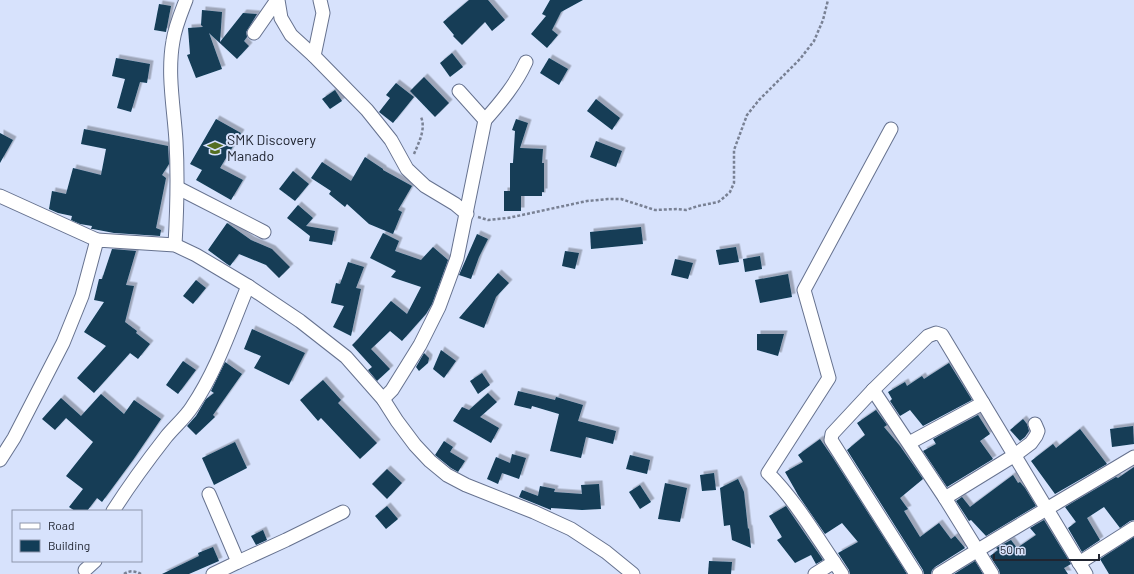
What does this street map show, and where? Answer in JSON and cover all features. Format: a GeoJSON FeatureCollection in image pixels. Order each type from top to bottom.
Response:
{"type":"FeatureCollection","features":[{"type":"Feature","properties":{"kind":"street"},"geometry":{"type":"LineString","coordinates":[[175,245],[178,188],[170,67],[173,39],[186,0]]}},
{"type":"Feature","properties":{"kind":"street"},"geometry":{"type":"LineString","coordinates":[[254,33],[277,0]]}},
{"type":"Feature","properties":{"kind":"street"},"geometry":{"type":"LineString","coordinates":[[277,0],[281,18],[291,35],[314,56],[367,110],[391,140],[407,169],[425,186],[455,204],[466,214]]}},
{"type":"Feature","properties":{"kind":"street"},"geometry":{"type":"LineString","coordinates":[[314,56],[323,13],[320,0]]}},
{"type":"Feature","properties":{"kind":"street"},"geometry":{"type":"LineString","coordinates":[[383,399],[392,390],[420,345],[439,307],[458,258],[486,120],[510,90],[526,62]]}},
{"type":"Feature","properties":{"kind":"street"},"geometry":{"type":"LineString","coordinates":[[459,91],[486,120]]}},
{"type":"Feature","properties":{"kind":"street"},"geometry":{"type":"LineString","coordinates":[[842,574],[808,522],[782,488],[768,473],[829,378],[804,290],[891,128]]}},
{"type":"Feature","properties":{"kind":"street"},"geometry":{"type":"LineString","coordinates":[[178,188],[264,232]]}},
{"type":"Feature","properties":{"kind":"street"},"geometry":{"type":"LineString","coordinates":[[0,196],[97,240],[175,245],[196,254],[248,286],[300,321],[346,357],[383,399],[415,445],[430,461],[447,475],[466,485],[534,512],[571,529],[606,552],[633,574]]}},
{"type":"Feature","properties":{"kind":"street"},"geometry":{"type":"LineString","coordinates":[[0,460],[17,432],[63,343],[82,296],[97,240]]}},
{"type":"Feature","properties":{"kind":"street"},"geometry":{"type":"LineString","coordinates":[[114,510],[130,484],[166,437],[191,408],[204,387],[215,367],[248,286]]}},
{"type":"Feature","properties":{"kind":"street"},"geometry":{"type":"LineString","coordinates":[[916,574],[831,440],[832,434],[873,390],[928,336],[936,333],[942,335],[1086,574]]}},
{"type":"Feature","properties":{"kind":"street"},"geometry":{"type":"LineString","coordinates":[[873,390],[945,498],[992,574]]}},
{"type":"Feature","properties":{"kind":"street"},"geometry":{"type":"LineString","coordinates":[[909,443],[983,403]]}},
{"type":"Feature","properties":{"kind":"street"},"geometry":{"type":"LineString","coordinates":[[945,498],[1031,443],[1038,431],[1035,424]]}},
{"type":"Feature","properties":{"kind":"street"},"geometry":{"type":"LineString","coordinates":[[939,574],[1134,457]]}},
{"type":"Feature","properties":{"kind":"street"},"geometry":{"type":"LineString","coordinates":[[209,494],[238,562]]}},
{"type":"Feature","properties":{"kind":"street"},"geometry":{"type":"LineString","coordinates":[[213,574],[343,512]]}},
{"type":"Feature","properties":{"kind":"street"},"geometry":{"type":"LineString","coordinates":[[1079,563],[1134,528]]}},
{"type":"Feature","properties":{"kind":"street"},"geometry":{"type":"LineString","coordinates":[[85,570],[94,562]]}},
{"type":"Feature","properties":{"kind":"street"},"geometry":{"type":"LineString","coordinates":[[815,574],[834,562]]}},
{"type":"Feature","properties":{"kind":"path"},"geometry":{"type":"LineString","coordinates":[[466,214],[488,220],[508,218],[608,198],[621,199],[655,210],[686,210],[718,202],[727,196],[734,183],[734,150],[747,115],[759,100],[800,59],[814,41],[823,20],[828,0]]}},
{"type":"Feature","properties":{"kind":"path"},"geometry":{"type":"LineString","coordinates":[[407,169],[422,135],[423,123],[421,117]]}},
{"type":"Feature","properties":{"kind":"path"},"geometry":{"type":"LineString","coordinates":[[124,574],[135,571],[141,574]]}},
{"type":"Feature","properties":{"kind":"building"},"geometry":{"type":"Polygon","coordinates":[[[469,0],[488,0],[505,20],[492,31],[485,22],[462,45],[453,36],[454,35],[443,22],[469,0]]]}},
{"type":"Feature","properties":{"kind":"building"},"geometry":{"type":"Polygon","coordinates":[[[550,0],[583,0],[561,12],[552,30],[558,35],[547,48],[531,34],[546,16],[542,14],[550,0]]]}},
{"type":"Feature","properties":{"kind":"building"},"geometry":{"type":"Polygon","coordinates":[[[159,4],[171,6],[166,32],[154,30],[159,4]]]}},
{"type":"Feature","properties":{"kind":"building"},"geometry":{"type":"Polygon","coordinates":[[[202,10],[222,12],[220,42],[243,13],[257,14],[246,32],[247,37],[244,41],[249,46],[237,59],[209,33],[222,69],[196,78],[187,55],[190,54],[188,28],[203,27],[201,25],[202,10]]]}},
{"type":"Feature","properties":{"kind":"building"},"geometry":{"type":"Polygon","coordinates":[[[452,53],[463,67],[450,77],[440,63],[452,53]]]}},
{"type":"Feature","properties":{"kind":"building"},"geometry":{"type":"Polygon","coordinates":[[[116,58],[150,64],[147,83],[140,82],[131,112],[117,108],[125,79],[112,76],[116,58]]]}},
{"type":"Feature","properties":{"kind":"building"},"geometry":{"type":"Polygon","coordinates":[[[549,58],[568,69],[559,85],[540,73],[549,58]]]}},
{"type":"Feature","properties":{"kind":"building"},"geometry":{"type":"Polygon","coordinates":[[[424,77],[449,103],[435,117],[410,91],[424,77]]]}},
{"type":"Feature","properties":{"kind":"building"},"geometry":{"type":"Polygon","coordinates":[[[396,83],[414,97],[393,123],[379,112],[390,98],[386,95],[396,83]]]}},
{"type":"Feature","properties":{"kind":"building"},"geometry":{"type":"Polygon","coordinates":[[[335,90],[342,101],[330,109],[322,99],[335,90]]]}},
{"type":"Feature","properties":{"kind":"building"},"geometry":{"type":"Polygon","coordinates":[[[596,99],[620,118],[612,130],[587,111],[596,99]]]}},
{"type":"Feature","properties":{"kind":"building","name":"SMK Discovery Manado"},"geometry":{"type":"Polygon","coordinates":[[[216,119],[241,133],[220,168],[243,180],[231,200],[196,180],[202,170],[190,164],[216,119]]]}},
{"type":"Feature","properties":{"kind":"building"},"geometry":{"type":"Polygon","coordinates":[[[516,119],[528,123],[520,148],[543,149],[542,163],[544,163],[544,192],[542,192],[542,196],[521,196],[521,211],[504,211],[504,191],[510,191],[510,163],[513,163],[515,131],[512,130],[516,119]]]}},
{"type":"Feature","properties":{"kind":"building"},"geometry":{"type":"Polygon","coordinates":[[[84,129],[168,146],[169,164],[162,175],[166,178],[156,228],[161,230],[160,236],[114,233],[91,229],[92,226],[80,224],[71,220],[72,216],[58,213],[49,209],[52,191],[66,194],[73,168],[101,175],[106,149],[81,144],[84,129]]]}},
{"type":"Feature","properties":{"kind":"building"},"geometry":{"type":"Polygon","coordinates":[[[0,133],[13,140],[0,163],[0,133]]]}},
{"type":"Feature","properties":{"kind":"building"},"geometry":{"type":"Polygon","coordinates":[[[596,141],[622,151],[616,167],[590,157],[596,141]]]}},
{"type":"Feature","properties":{"kind":"building"},"geometry":{"type":"Polygon","coordinates":[[[365,157],[383,170],[412,186],[398,210],[402,212],[393,234],[369,224],[347,204],[345,207],[329,194],[331,191],[311,178],[322,162],[351,181],[365,157]]]}},
{"type":"Feature","properties":{"kind":"building"},"geometry":{"type":"Polygon","coordinates":[[[293,171],[309,184],[295,201],[279,189],[293,171]]]}},
{"type":"Feature","properties":{"kind":"building"},"geometry":{"type":"Polygon","coordinates":[[[298,205],[313,218],[306,226],[335,231],[332,245],[309,241],[310,236],[287,218],[298,205]]]}},
{"type":"Feature","properties":{"kind":"building"},"geometry":{"type":"Polygon","coordinates":[[[227,223],[251,240],[272,249],[290,267],[279,278],[266,265],[239,254],[230,266],[227,264],[208,250],[227,223]]]}},
{"type":"Feature","properties":{"kind":"building"},"geometry":{"type":"Polygon","coordinates":[[[641,227],[643,244],[591,249],[590,232],[641,227]]]}},
{"type":"Feature","properties":{"kind":"building"},"geometry":{"type":"Polygon","coordinates":[[[383,233],[399,241],[395,251],[421,260],[433,247],[448,260],[432,304],[426,314],[402,341],[390,331],[371,349],[390,369],[377,381],[368,370],[372,367],[352,345],[391,301],[407,314],[421,287],[391,277],[396,271],[370,258],[383,233]]]}},
{"type":"Feature","properties":{"kind":"building"},"geometry":{"type":"Polygon","coordinates":[[[477,234],[488,239],[479,257],[471,279],[459,275],[477,234]]]}},
{"type":"Feature","properties":{"kind":"building"},"geometry":{"type":"Polygon","coordinates":[[[736,247],[739,262],[719,265],[716,250],[736,247]]]}},
{"type":"Feature","properties":{"kind":"building"},"geometry":{"type":"Polygon","coordinates":[[[112,249],[136,251],[126,285],[134,286],[125,322],[150,344],[138,359],[130,353],[94,393],[77,378],[106,346],[84,332],[104,302],[94,300],[99,279],[102,279],[112,249]]]}},
{"type":"Feature","properties":{"kind":"building"},"geometry":{"type":"Polygon","coordinates":[[[565,251],[579,253],[575,269],[562,266],[565,251]]]}},
{"type":"Feature","properties":{"kind":"building"},"geometry":{"type":"Polygon","coordinates":[[[760,256],[762,269],[745,272],[743,259],[760,256]]]}},
{"type":"Feature","properties":{"kind":"building"},"geometry":{"type":"Polygon","coordinates":[[[675,259],[693,263],[688,279],[671,275],[675,259]]]}},
{"type":"Feature","properties":{"kind":"building"},"geometry":{"type":"Polygon","coordinates":[[[348,262],[364,267],[356,288],[361,289],[351,336],[333,327],[344,306],[331,303],[336,283],[340,284],[348,262]]]}},
{"type":"Feature","properties":{"kind":"building"},"geometry":{"type":"Polygon","coordinates":[[[498,273],[509,283],[496,297],[484,328],[459,318],[498,273]]]}},
{"type":"Feature","properties":{"kind":"building"},"geometry":{"type":"Polygon","coordinates":[[[788,274],[792,297],[760,303],[755,280],[788,274]]]}},
{"type":"Feature","properties":{"kind":"building"},"geometry":{"type":"Polygon","coordinates":[[[196,280],[206,288],[193,304],[183,296],[196,280]]]}},
{"type":"Feature","properties":{"kind":"building"},"geometry":{"type":"Polygon","coordinates":[[[252,329],[305,353],[289,385],[254,368],[261,356],[244,349],[252,329]]]}},
{"type":"Feature","properties":{"kind":"building"},"geometry":{"type":"Polygon","coordinates":[[[757,334],[784,334],[778,356],[757,350],[757,334]]]}},
{"type":"Feature","properties":{"kind":"building"},"geometry":{"type":"Polygon","coordinates":[[[441,350],[456,361],[444,378],[433,369],[441,350]]]}},
{"type":"Feature","properties":{"kind":"building"},"geometry":{"type":"Polygon","coordinates":[[[424,353],[429,358],[428,363],[419,371],[416,367],[424,353]]]}},
{"type":"Feature","properties":{"kind":"building"},"geometry":{"type":"Polygon","coordinates":[[[183,361],[196,370],[178,394],[166,385],[183,361]]]}},
{"type":"Feature","properties":{"kind":"building"},"geometry":{"type":"Polygon","coordinates":[[[225,362],[242,374],[213,415],[215,417],[196,435],[187,426],[196,416],[206,399],[214,393],[211,391],[225,362]]]}},
{"type":"Feature","properties":{"kind":"building"},"geometry":{"type":"Polygon","coordinates":[[[949,363],[972,400],[923,426],[910,410],[900,416],[890,401],[892,399],[888,392],[905,382],[907,386],[922,376],[924,379],[949,363]]]}},
{"type":"Feature","properties":{"kind":"building"},"geometry":{"type":"Polygon","coordinates":[[[482,373],[490,385],[478,394],[470,381],[482,373]]]}},
{"type":"Feature","properties":{"kind":"building"},"geometry":{"type":"Polygon","coordinates":[[[323,380],[341,400],[338,403],[377,443],[360,459],[321,418],[318,421],[300,400],[323,380]]]}},
{"type":"Feature","properties":{"kind":"building"},"geometry":{"type":"Polygon","coordinates":[[[518,391],[555,400],[556,397],[583,405],[578,421],[616,431],[613,444],[586,437],[581,458],[550,451],[559,414],[532,406],[531,409],[514,405],[518,391]]]}},
{"type":"Feature","properties":{"kind":"building"},"geometry":{"type":"Polygon","coordinates":[[[488,393],[497,402],[480,417],[499,428],[491,443],[453,421],[462,407],[469,410],[488,393]]]}},
{"type":"Feature","properties":{"kind":"building"},"geometry":{"type":"Polygon","coordinates":[[[101,394],[124,414],[134,400],[161,419],[102,502],[97,498],[88,510],[74,510],[69,507],[83,489],[66,476],[93,442],[66,418],[55,430],[42,419],[61,398],[81,416],[101,394]]]}},
{"type":"Feature","properties":{"kind":"building"},"geometry":{"type":"Polygon","coordinates":[[[876,410],[887,425],[884,427],[900,446],[923,479],[900,498],[908,509],[904,511],[920,537],[939,523],[951,539],[955,536],[965,548],[935,567],[931,574],[924,574],[923,570],[847,450],[865,435],[857,423],[876,410]]]}},
{"type":"Feature","properties":{"kind":"building"},"geometry":{"type":"Polygon","coordinates":[[[978,415],[990,434],[980,441],[993,459],[947,487],[923,451],[936,444],[933,439],[978,415]]]}},
{"type":"Feature","properties":{"kind":"building"},"geometry":{"type":"Polygon","coordinates":[[[1023,419],[1027,424],[1029,431],[1020,441],[1010,430],[1023,419]]]}},
{"type":"Feature","properties":{"kind":"building"},"geometry":{"type":"Polygon","coordinates":[[[1133,426],[1134,444],[1112,447],[1110,429],[1133,426]]]}},
{"type":"Feature","properties":{"kind":"building"},"geometry":{"type":"Polygon","coordinates":[[[1080,429],[1107,464],[1055,494],[1031,461],[1053,444],[1056,448],[1080,429]]]}},
{"type":"Feature","properties":{"kind":"building"},"geometry":{"type":"Polygon","coordinates":[[[820,439],[907,574],[850,574],[838,553],[858,542],[842,523],[825,534],[798,495],[785,472],[803,462],[798,455],[820,439]]]}},
{"type":"Feature","properties":{"kind":"building"},"geometry":{"type":"Polygon","coordinates":[[[444,441],[453,447],[450,452],[465,461],[458,472],[435,455],[444,441]]]}},
{"type":"Feature","properties":{"kind":"building"},"geometry":{"type":"Polygon","coordinates":[[[235,442],[247,468],[214,485],[202,458],[235,442]]]}},
{"type":"Feature","properties":{"kind":"building"},"geometry":{"type":"Polygon","coordinates":[[[512,454],[526,458],[519,479],[502,473],[498,484],[487,479],[496,457],[510,463],[512,454]]]}},
{"type":"Feature","properties":{"kind":"building"},"geometry":{"type":"Polygon","coordinates":[[[630,455],[650,460],[647,474],[626,469],[630,455]]]}},
{"type":"Feature","properties":{"kind":"building"},"geometry":{"type":"Polygon","coordinates":[[[1134,467],[1134,520],[1120,528],[1104,507],[1087,518],[1100,540],[1082,552],[1068,528],[1076,522],[1065,507],[1116,477],[1118,478],[1134,467]]]}},
{"type":"Feature","properties":{"kind":"building"},"geometry":{"type":"Polygon","coordinates":[[[387,469],[402,483],[387,499],[372,484],[387,469]]]}},
{"type":"Feature","properties":{"kind":"building"},"geometry":{"type":"Polygon","coordinates":[[[714,473],[716,490],[702,491],[700,475],[714,473]]]}},
{"type":"Feature","properties":{"kind":"building"},"geometry":{"type":"Polygon","coordinates":[[[1013,475],[1018,483],[1020,482],[1025,488],[1036,506],[986,536],[971,520],[969,521],[956,501],[962,497],[970,507],[1013,475]]]}},
{"type":"Feature","properties":{"kind":"building"},"geometry":{"type":"Polygon","coordinates":[[[738,479],[744,492],[751,548],[732,540],[730,525],[724,526],[720,488],[738,479]]]}},
{"type":"Feature","properties":{"kind":"building"},"geometry":{"type":"Polygon","coordinates":[[[665,483],[687,488],[680,522],[658,519],[665,483]]]}},
{"type":"Feature","properties":{"kind":"building"},"geometry":{"type":"Polygon","coordinates":[[[599,484],[601,509],[582,510],[551,508],[551,510],[519,497],[522,490],[538,496],[540,486],[555,489],[554,492],[582,494],[581,485],[599,484]]]}},
{"type":"Feature","properties":{"kind":"building"},"geometry":{"type":"Polygon","coordinates":[[[640,485],[651,502],[640,509],[629,492],[640,485]]]}},
{"type":"Feature","properties":{"kind":"building"},"geometry":{"type":"Polygon","coordinates":[[[387,506],[398,519],[386,529],[375,516],[387,506]]]}},
{"type":"Feature","properties":{"kind":"building"},"geometry":{"type":"Polygon","coordinates":[[[786,506],[823,560],[816,564],[811,555],[795,563],[777,540],[782,537],[769,516],[786,506]]]}},
{"type":"Feature","properties":{"kind":"building"},"geometry":{"type":"Polygon","coordinates":[[[1044,520],[1071,564],[1064,568],[1068,574],[1000,574],[990,556],[998,550],[996,548],[1011,540],[1017,548],[1036,535],[1030,528],[1044,520]]]}},
{"type":"Feature","properties":{"kind":"building"},"geometry":{"type":"Polygon","coordinates":[[[263,530],[267,540],[256,545],[251,536],[263,530]]]}},
{"type":"Feature","properties":{"kind":"building"},"geometry":{"type":"Polygon","coordinates":[[[1134,537],[1134,574],[1109,574],[1100,559],[1134,537]]]}},
{"type":"Feature","properties":{"kind":"building"},"geometry":{"type":"Polygon","coordinates":[[[213,547],[219,561],[189,574],[162,574],[199,556],[198,553],[213,547]]]}},
{"type":"Feature","properties":{"kind":"building"},"geometry":{"type":"Polygon","coordinates":[[[709,561],[732,562],[731,574],[708,574],[709,561]]]}},
{"type":"Feature","properties":{"kind":"building"},"geometry":{"type":"Polygon","coordinates":[[[975,561],[983,574],[954,574],[967,566],[975,561]]]}},
{"type":"Feature","properties":{"kind":"place","name":"SMK Discovery Manado"},"geometry":{"type":"Point","coordinates":[215,148]}}]}
